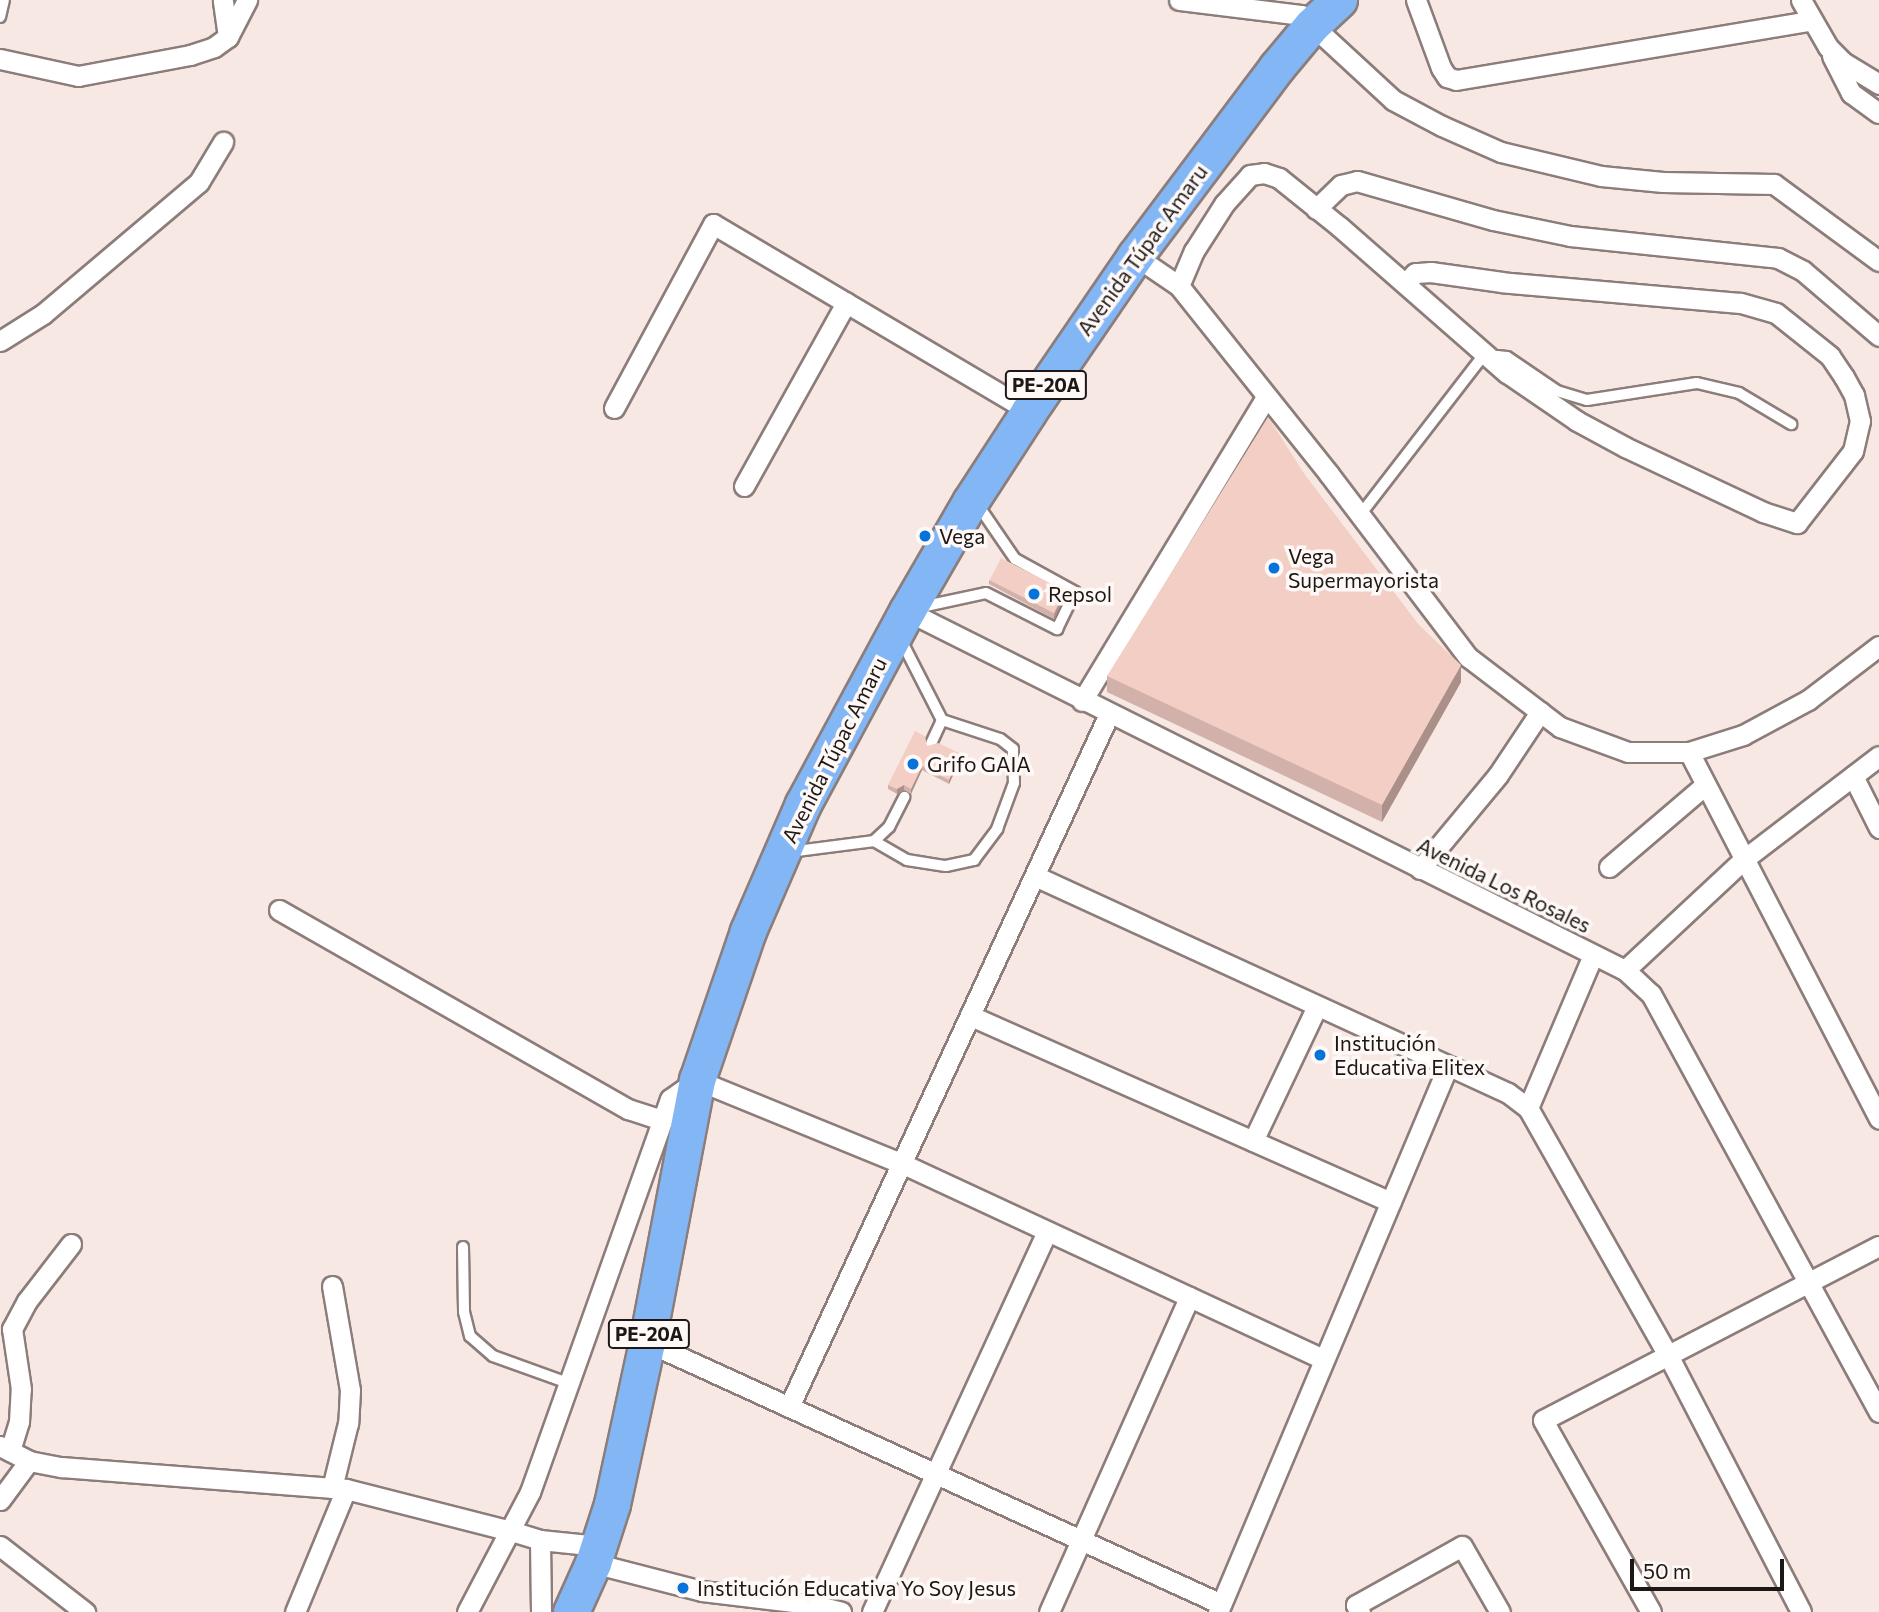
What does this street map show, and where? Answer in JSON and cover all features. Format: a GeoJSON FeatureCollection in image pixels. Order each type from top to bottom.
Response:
{"type":"FeatureCollection","features":[{"type":"Feature","properties":{"kind":"highway","name":"Avenida Túpac Amaru"},"geometry":{"type":"LineString","coordinates":[[571,1612],[596,1555],[615,1493],[697,1080],[748,931],[803,804],[901,620],[973,497],[1029,411],[1135,256],[1312,25],[1339,0]]}},
{"type":"Feature","properties":{"kind":"street"},"geometry":{"type":"LineString","coordinates":[[223,0],[228,37]]}},
{"type":"Feature","properties":{"kind":"street"},"geometry":{"type":"LineString","coordinates":[[0,60],[78,76],[190,55],[214,47],[228,37],[247,0]]}},
{"type":"Feature","properties":{"kind":"street"},"geometry":{"type":"LineString","coordinates":[[1179,0],[1301,15],[1393,100],[1443,127],[1501,152],[1601,176],[1663,182],[1774,184],[1879,261]]}},
{"type":"Feature","properties":{"kind":"street"},"geometry":{"type":"LineString","coordinates":[[1416,0],[1441,68],[1447,77],[1456,79],[1811,21]]}},
{"type":"Feature","properties":{"kind":"street"},"geometry":{"type":"LineString","coordinates":[[1801,0],[1851,93],[1879,113]]}},
{"type":"Feature","properties":{"kind":"street"},"geometry":{"type":"LineString","coordinates":[[1828,47],[1843,62],[1879,84]]}},
{"type":"Feature","properties":{"kind":"street"},"geometry":{"type":"LineString","coordinates":[[0,341],[43,314],[199,182],[223,142]]}},
{"type":"Feature","properties":{"kind":"street"},"geometry":{"type":"LineString","coordinates":[[1179,286],[1194,251],[1224,204],[1250,175],[1264,173],[1279,178],[1489,356],[1577,421],[1763,512],[1797,523],[1853,451],[1860,421],[1854,395],[1830,356],[1776,313],[1740,303],[1502,282],[1431,272],[1415,273],[1406,283]]}},
{"type":"Feature","properties":{"kind":"street"},"geometry":{"type":"LineString","coordinates":[[1316,209],[1341,185],[1357,181],[1493,220],[1570,236],[1778,258],[1803,271],[1879,336]]}},
{"type":"Feature","properties":{"kind":"street"},"geometry":{"type":"LineString","coordinates":[[614,408],[713,224],[1029,411]]}},
{"type":"Feature","properties":{"kind":"street"},"geometry":{"type":"LineString","coordinates":[[1135,256],[1179,286],[1468,657],[1559,727],[1628,752],[1689,752],[1743,735],[1808,700],[1879,646]]}},
{"type":"Feature","properties":{"kind":"street"},"geometry":{"type":"LineString","coordinates":[[744,486],[846,303]]}},
{"type":"Feature","properties":{"kind":"street"},"geometry":{"type":"LineString","coordinates":[[1082,701],[1266,397]]}},
{"type":"Feature","properties":{"kind":"street","name":"Avenida Los Rosales"},"geometry":{"type":"LineString","coordinates":[[901,620],[1109,714],[1625,970],[1651,994],[1879,1412]]}},
{"type":"Feature","properties":{"kind":"street"},"geometry":{"type":"LineString","coordinates":[[1420,869],[1498,775],[1540,712]]}},
{"type":"Feature","properties":{"kind":"street"},"geometry":{"type":"LineString","coordinates":[[789,1407],[1109,714]]}},
{"type":"Feature","properties":{"kind":"street"},"geometry":{"type":"LineString","coordinates":[[1689,752],[1879,1119]]}},
{"type":"Feature","properties":{"kind":"street"},"geometry":{"type":"LineString","coordinates":[[1625,970],[1743,860],[1879,756]]}},
{"type":"Feature","properties":{"kind":"street"},"geometry":{"type":"LineString","coordinates":[[1853,776],[1879,828]]}},
{"type":"Feature","properties":{"kind":"street"},"geometry":{"type":"LineString","coordinates":[[1609,867],[1705,785]]}},
{"type":"Feature","properties":{"kind":"street"},"geometry":{"type":"LineString","coordinates":[[1035,876],[1508,1093],[1528,1108],[1668,1355],[1801,1612]]}},
{"type":"Feature","properties":{"kind":"street"},"geometry":{"type":"LineString","coordinates":[[279,909],[628,1109],[662,1120]]}},
{"type":"Feature","properties":{"kind":"street"},"geometry":{"type":"LineString","coordinates":[[1528,1108],[1593,955]]}},
{"type":"Feature","properties":{"kind":"street"},"geometry":{"type":"LineString","coordinates":[[1253,1141],[1317,1006]]}},
{"type":"Feature","properties":{"kind":"street"},"geometry":{"type":"LineString","coordinates":[[971,1016],[1391,1202]]}},
{"type":"Feature","properties":{"kind":"street"},"geometry":{"type":"LineString","coordinates":[[647,1342],[1080,1539],[1219,1608],[1448,1066]]}},
{"type":"Feature","properties":{"kind":"street"},"geometry":{"type":"LineString","coordinates":[[467,1612],[511,1531],[534,1481],[670,1100],[697,1080],[903,1164],[1324,1359]]}},
{"type":"Feature","properties":{"kind":"street"},"geometry":{"type":"LineString","coordinates":[[872,1612],[938,1475],[1048,1231]]}},
{"type":"Feature","properties":{"kind":"street"},"geometry":{"type":"LineString","coordinates":[[71,1244],[27,1301],[12,1329],[22,1389],[19,1422],[5,1448],[29,1461],[61,1467],[339,1489],[511,1531],[596,1555],[702,1591],[810,1604],[841,1612]]}},
{"type":"Feature","properties":{"kind":"street"},"geometry":{"type":"LineString","coordinates":[[1651,1612],[1542,1420],[1879,1246]]}},
{"type":"Feature","properties":{"kind":"street"},"geometry":{"type":"LineString","coordinates":[[295,1612],[339,1489],[348,1423],[350,1391],[332,1286]]}},
{"type":"Feature","properties":{"kind":"street"},"geometry":{"type":"LineString","coordinates":[[1049,1612],[1189,1297]]}},
{"type":"Feature","properties":{"kind":"street"},"geometry":{"type":"LineString","coordinates":[[0,1500],[29,1461]]}},
{"type":"Feature","properties":{"kind":"street"},"geometry":{"type":"LineString","coordinates":[[540,1540],[541,1612]]}},
{"type":"Feature","properties":{"kind":"street"},"geometry":{"type":"LineString","coordinates":[[0,1546],[85,1612]]}},
{"type":"Feature","properties":{"kind":"street"},"geometry":{"type":"LineString","coordinates":[[1358,1609],[1462,1546],[1500,1612]]}},
{"type":"Feature","properties":{"kind":"lane"},"geometry":{"type":"LineString","coordinates":[[0,17],[4,0]]}},
{"type":"Feature","properties":{"kind":"lane"},"geometry":{"type":"LineString","coordinates":[[1360,515],[1489,356],[1507,357],[1558,391],[1587,400],[1697,383],[1739,394],[1791,424]]}},
{"type":"Feature","properties":{"kind":"lane"},"geometry":{"type":"LineString","coordinates":[[931,744],[942,720],[901,620],[986,593],[999,595],[1057,629],[1075,592],[1050,583],[1013,563],[973,497]]}},
{"type":"Feature","properties":{"kind":"lane"},"geometry":{"type":"LineString","coordinates":[[874,841],[907,860],[946,866],[974,860],[997,829],[1014,783],[1013,749],[1000,739],[942,720]]}},
{"type":"Feature","properties":{"kind":"lane"},"geometry":{"type":"LineString","coordinates":[[782,853],[874,841],[889,827],[904,797]]}},
{"type":"Feature","properties":{"kind":"lane"},"geometry":{"type":"LineString","coordinates":[[463,1247],[464,1312],[470,1336],[493,1356],[568,1383]]}},
{"type":"Feature","properties":{"kind":"building","name":"Vega Supermayorista"},"geometry":{"type":"Polygon","coordinates":[[[1268,417],[1307,478],[1419,625],[1461,665],[1382,805],[1107,676],[1268,417]]]}},
{"type":"Feature","properties":{"kind":"building","name":"Repsol"},"geometry":{"type":"Polygon","coordinates":[[[1001,558],[1065,591],[1054,613],[990,580],[1001,558]]]}},
{"type":"Feature","properties":{"kind":"building"},"geometry":{"type":"Polygon","coordinates":[[[915,731],[925,736],[927,746],[938,743],[961,754],[949,780],[922,766],[911,789],[904,785],[897,789],[888,785],[915,731]]]}},
{"type":"Feature","properties":{"kind":"place","name":"Vega"},"geometry":{"type":"Point","coordinates":[925,536]}},
{"type":"Feature","properties":{"kind":"place","name":"Vega Supermayorista"},"geometry":{"type":"Point","coordinates":[1274,568]}},
{"type":"Feature","properties":{"kind":"place","name":"Repsol"},"geometry":{"type":"Point","coordinates":[1034,594]}},
{"type":"Feature","properties":{"kind":"place","name":"Grifo GAIA"},"geometry":{"type":"Point","coordinates":[913,764]}},
{"type":"Feature","properties":{"kind":"place","name":"Institución Educativa Elitex"},"geometry":{"type":"Point","coordinates":[1320,1055]}},
{"type":"Feature","properties":{"kind":"place","name":"Institución Educativa Yo Soy Jesus"},"geometry":{"type":"Point","coordinates":[683,1588]}}]}
